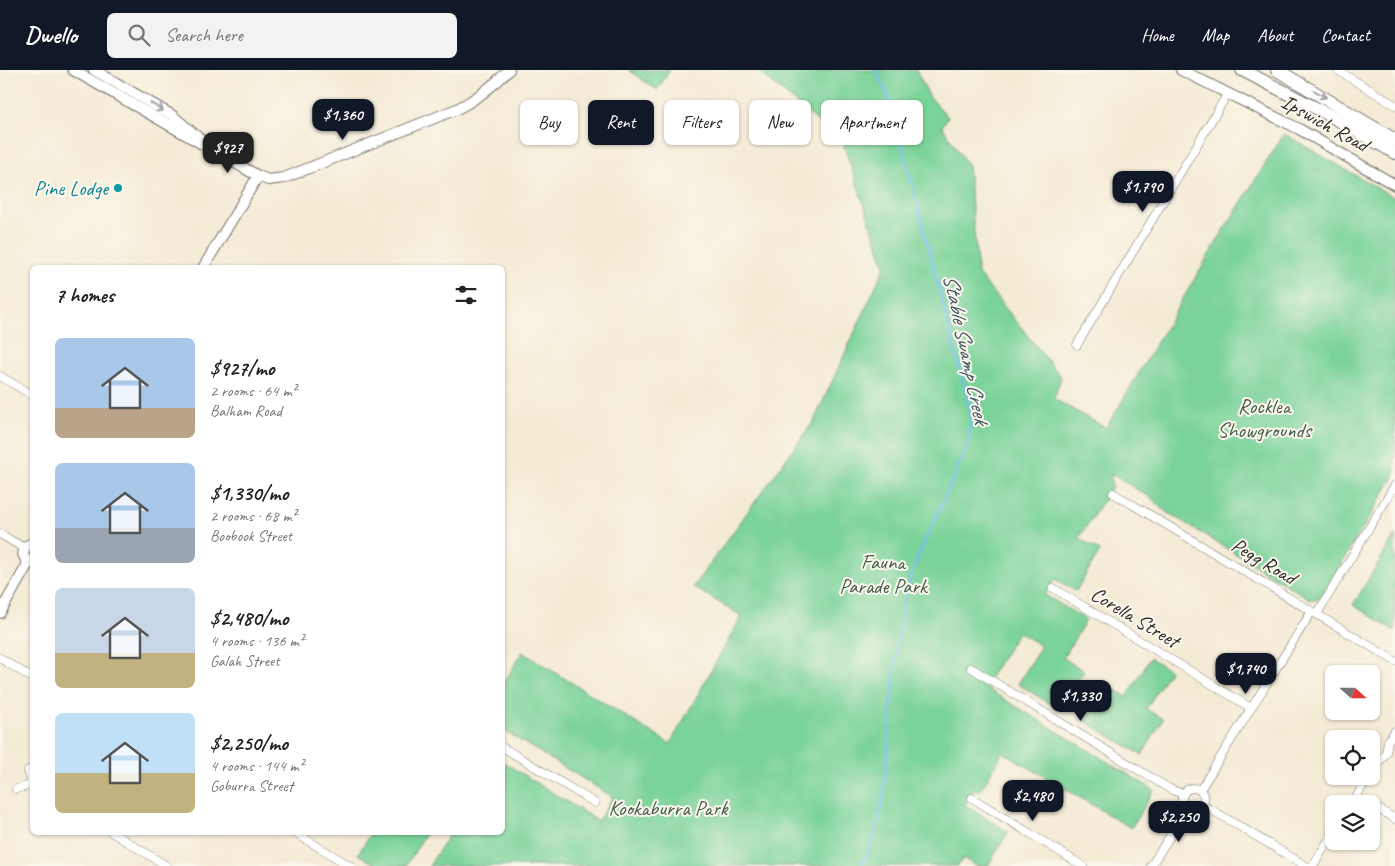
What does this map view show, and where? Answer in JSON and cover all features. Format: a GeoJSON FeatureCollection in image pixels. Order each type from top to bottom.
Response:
{"type":"FeatureCollection","features":[{"type":"Feature","properties":{"kind":"highway"},"geometry":{"type":"LineString","coordinates":[[1242,70],[1324,112],[1395,153]]}},
{"type":"Feature","properties":{"kind":"highway"},"geometry":{"type":"LineString","coordinates":[[1278,70],[1395,140]]}},
{"type":"Feature","properties":{"kind":"street"},"geometry":{"type":"LineString","coordinates":[[73,70],[211,150],[268,180],[284,178],[457,109],[490,88],[509,70]]}},
{"type":"Feature","properties":{"kind":"street"},"geometry":{"type":"LineString","coordinates":[[94,70],[173,116],[211,150]]}},
{"type":"Feature","properties":{"kind":"street","name":"Ipswich Road"},"geometry":{"type":"LineString","coordinates":[[1180,70],[1300,129],[1395,184]]}},
{"type":"Feature","properties":{"kind":"street"},"geometry":{"type":"LineString","coordinates":[[1337,70],[1395,105]]}},
{"type":"Feature","properties":{"kind":"street"},"geometry":{"type":"LineString","coordinates":[[1077,344],[1228,93]]}},
{"type":"Feature","properties":{"kind":"street"},"geometry":{"type":"LineString","coordinates":[[205,265],[258,176]]}},
{"type":"Feature","properties":{"kind":"street"},"geometry":{"type":"LineString","coordinates":[[0,376],[30,394]]}},
{"type":"Feature","properties":{"kind":"street"},"geometry":{"type":"LineString","coordinates":[[1200,790],[1251,708],[1315,613],[1395,485]]}},
{"type":"Feature","properties":{"kind":"street","name":"Pegg Road"},"geometry":{"type":"LineString","coordinates":[[1113,493],[1395,661]]}},
{"type":"Feature","properties":{"kind":"street"},"geometry":{"type":"LineString","coordinates":[[0,534],[28,546],[24,558],[30,561]]}},
{"type":"Feature","properties":{"kind":"street"},"geometry":{"type":"LineString","coordinates":[[0,613],[30,564]]}},
{"type":"Feature","properties":{"kind":"street","name":"Corella Street"},"geometry":{"type":"LineString","coordinates":[[1053,588],[1251,708]]}},
{"type":"Feature","properties":{"kind":"street"},"geometry":{"type":"LineString","coordinates":[[0,658],[30,677]]}},
{"type":"Feature","properties":{"kind":"street"},"geometry":{"type":"LineString","coordinates":[[970,668],[1170,789],[1183,794]]}},
{"type":"Feature","properties":{"kind":"street"},"geometry":{"type":"LineString","coordinates":[[1380,761],[1386,753],[1388,741],[1395,731]]}},
{"type":"Feature","properties":{"kind":"street"},"geometry":{"type":"LineString","coordinates":[[505,749],[595,803]]}},
{"type":"Feature","properties":{"kind":"street"},"geometry":{"type":"LineString","coordinates":[[28,770],[30,778]]}},
{"type":"Feature","properties":{"kind":"street"},"geometry":{"type":"LineString","coordinates":[[16,789],[30,786]]}},
{"type":"Feature","properties":{"kind":"street"},"geometry":{"type":"LineString","coordinates":[[1192,788],[1200,790],[1204,796],[1202,806],[1196,810],[1186,809],[1181,800],[1185,791],[1192,788]]}},
{"type":"Feature","properties":{"kind":"street"},"geometry":{"type":"LineString","coordinates":[[972,798],[1083,866]]}},
{"type":"Feature","properties":{"kind":"street"},"geometry":{"type":"LineString","coordinates":[[1202,806],[1212,810],[1306,866]]}},
{"type":"Feature","properties":{"kind":"street"},"geometry":{"type":"LineString","coordinates":[[1152,866],[1186,809]]}},
{"type":"Feature","properties":{"kind":"street"},"geometry":{"type":"LineString","coordinates":[[1380,810],[1395,819]]}},
{"type":"Feature","properties":{"kind":"street"},"geometry":{"type":"LineString","coordinates":[[116,835],[168,866]]}},
{"type":"Feature","properties":{"kind":"street"},"geometry":{"type":"LineString","coordinates":[[299,835],[350,866]]}},
{"type":"Feature","properties":{"kind":"street"},"geometry":{"type":"LineString","coordinates":[[1313,866],[1325,846]]}},
{"type":"Feature","properties":{"kind":"green space"},"geometry":{"type":"Polygon","coordinates":[[[629,70],[670,70],[657,90],[629,70]]]}},
{"type":"Feature","properties":{"kind":"green space"},"geometry":{"type":"Polygon","coordinates":[[[757,70],[916,70],[929,96],[948,117],[942,126],[968,166],[978,274],[1061,377],[1054,399],[1106,428],[1216,243],[1284,134],[1395,198],[1395,475],[1323,594],[1317,599],[1310,599],[1162,509],[1153,499],[1111,474],[1112,487],[1079,538],[1100,551],[1076,591],[1055,579],[1045,595],[1086,620],[1063,658],[1084,671],[1060,710],[1018,684],[1041,646],[1018,632],[984,687],[1154,790],[1131,828],[1003,752],[980,791],[975,789],[965,805],[1008,832],[988,866],[976,866],[963,858],[958,866],[429,866],[449,835],[505,835],[505,763],[598,821],[613,797],[505,731],[505,682],[522,652],[670,744],[742,616],[693,587],[814,421],[885,266],[844,145],[923,145],[923,100],[821,100],[821,124],[811,116],[811,100],[792,100],[757,70]]]}},
{"type":"Feature","properties":{"kind":"green space"},"geometry":{"type":"Polygon","coordinates":[[[1395,535],[1395,631],[1353,605],[1395,535]]]}},
{"type":"Feature","properties":{"kind":"green space"},"geometry":{"type":"Polygon","coordinates":[[[1150,658],[1170,670],[1146,709],[1163,719],[1142,755],[1083,720],[1105,684],[1127,697],[1150,658]]]}},
{"type":"Feature","properties":{"kind":"green space"},"geometry":{"type":"Polygon","coordinates":[[[370,835],[425,835],[406,866],[378,866],[358,854],[370,835]]]}},
{"type":"Feature","properties":{"kind":"waterway","name":"Stable Swamp Creek"},"geometry":{"type":"LineString","coordinates":[[861,866],[874,838],[881,809],[887,764],[896,657],[904,602],[919,555],[964,453],[969,438],[971,420],[896,121],[889,97],[875,70]]}},
{"type":"Feature","properties":{"kind":"place","name":"Pine Lodge"},"geometry":{"type":"Point","coordinates":[118,188]}},
{"type":"Feature","properties":{"kind":"park label","name":"Rocklea Showgrounds"},"geometry":{"type":"Point","coordinates":[1264,418]}},
{"type":"Feature","properties":{"kind":"park label","name":"Fauna Parade Park"},"geometry":{"type":"Point","coordinates":[883,574]}},
{"type":"Feature","properties":{"kind":"park label","name":"Kookaburra Park"},"geometry":{"type":"Point","coordinates":[668,808]}}]}
